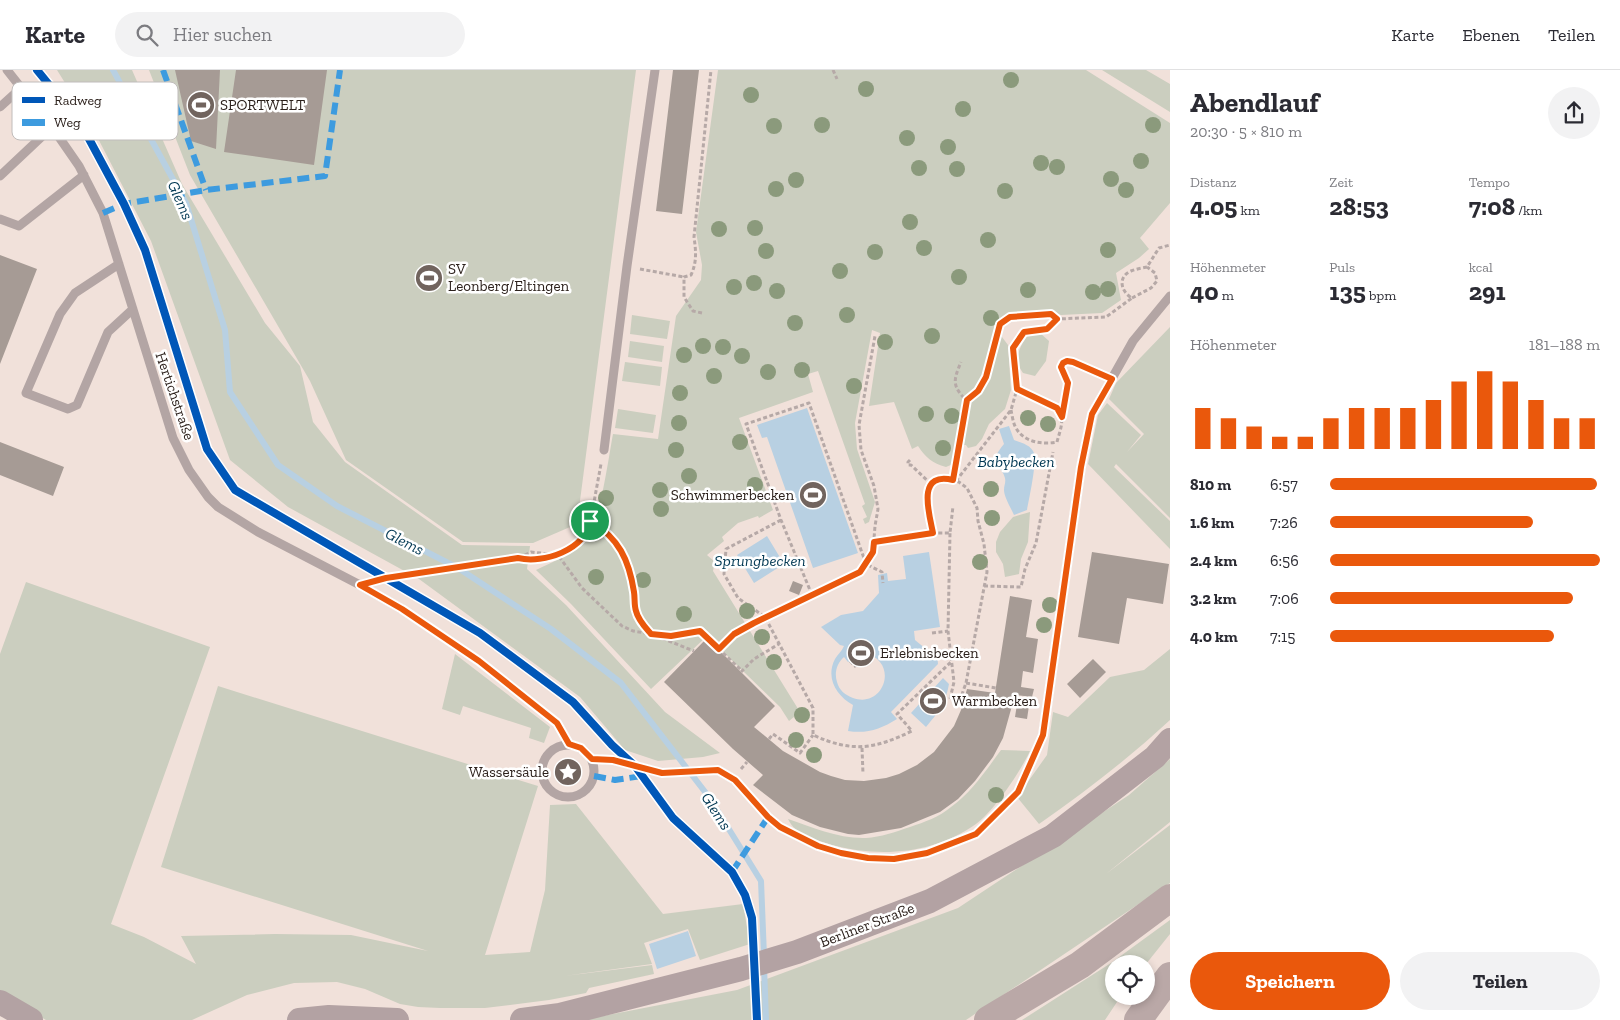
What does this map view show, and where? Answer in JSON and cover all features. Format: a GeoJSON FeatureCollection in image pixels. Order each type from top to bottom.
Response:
{"type":"FeatureCollection","features":[{"type":"Feature","properties":{"kind":"highway"},"geometry":{"type":"LineString","coordinates":[[988,1020],[1080,965],[1170,898]]}},
{"type":"Feature","properties":{"kind":"highway"},"geometry":{"type":"LineString","coordinates":[[1138,1020],[1170,976]]}},
{"type":"Feature","properties":{"kind":"main road","name":"Berliner Straße"},"geometry":{"type":"LineString","coordinates":[[522,1020],[560,1014],[740,969],[796,952],[930,901],[1053,836],[1155,757],[1170,740]]}},
{"type":"Feature","properties":{"kind":"main road"},"geometry":{"type":"LineString","coordinates":[[0,1002],[31,1020]]}},
{"type":"Feature","properties":{"kind":"main road"},"geometry":{"type":"LineString","coordinates":[[299,1020],[328,1017],[397,1020]]}},
{"type":"Feature","properties":{"kind":"lane","name":"Hertichstraße"},"geometry":{"type":"LineString","coordinates":[[7,70],[17,82]]}},
{"type":"Feature","properties":{"kind":"lane"},"geometry":{"type":"LineString","coordinates":[[604,450],[627,266],[655,70]]}},
{"type":"Feature","properties":{"kind":"lane"},"geometry":{"type":"LineString","coordinates":[[0,107],[12,97]]}},
{"type":"Feature","properties":{"kind":"lane"},"geometry":{"type":"LineString","coordinates":[[0,176],[38,140]]}},
{"type":"Feature","properties":{"kind":"lane","name":"Hertichstraße"},"geometry":{"type":"LineString","coordinates":[[61,140],[84,175],[103,213],[173,438],[189,470],[208,497],[218,507],[258,532],[402,609],[479,661],[557,723],[569,744],[581,748],[592,759]]}},
{"type":"Feature","properties":{"kind":"lane"},"geometry":{"type":"LineString","coordinates":[[0,219],[19,226],[84,175]]}},
{"type":"Feature","properties":{"kind":"lane"},"geometry":{"type":"LineString","coordinates":[[119,264],[75,293],[60,314],[26,393],[68,409],[77,405],[108,332],[133,309]]}},
{"type":"Feature","properties":{"kind":"lane"},"geometry":{"type":"LineString","coordinates":[[569,744],[552,750],[542,766],[542,775],[545,783],[551,791],[558,795],[577,796],[585,792],[591,785],[594,776],[595,767],[592,759],[613,760],[662,773],[718,770],[735,780],[768,817],[780,827],[818,846],[841,853],[868,858],[894,859],[927,853],[976,834],[1018,792],[1043,735],[1081,467],[1092,414],[1133,341],[1170,296]]}},
{"type":"Feature","properties":{"kind":"path"},"geometry":{"type":"LineString","coordinates":[[38,70],[48,82]]}},
{"type":"Feature","properties":{"kind":"path"},"geometry":{"type":"LineString","coordinates":[[627,266],[684,277],[691,275],[695,266],[694,237],[711,70]]}},
{"type":"Feature","properties":{"kind":"path"},"geometry":{"type":"LineString","coordinates":[[833,70],[837,79]]}},
{"type":"Feature","properties":{"kind":"path"},"geometry":{"type":"LineString","coordinates":[[90,140],[124,204],[145,250],[207,449],[235,490],[480,633],[573,702],[612,745],[635,766]]}},
{"type":"Feature","properties":{"kind":"path"},"geometry":{"type":"LineString","coordinates":[[1132,298],[1124,292],[1122,286],[1122,280],[1126,274],[1132,270],[1147,267],[1160,248],[1170,245]]}},
{"type":"Feature","properties":{"kind":"path"},"geometry":{"type":"LineString","coordinates":[[955,480],[967,400],[978,391],[986,377],[1000,324],[1010,317],[1051,314],[1057,319],[1106,317],[1132,298],[1151,288],[1157,281],[1155,273],[1147,267]]}},
{"type":"Feature","properties":{"kind":"path"},"geometry":{"type":"LineString","coordinates":[[684,277],[684,297],[694,311],[702,313]]}},
{"type":"Feature","properties":{"kind":"path"},"geometry":{"type":"LineString","coordinates":[[955,480],[1011,410],[1017,389],[1013,348],[1024,332],[1047,329],[1057,319]]}},
{"type":"Feature","properties":{"kind":"path"},"geometry":{"type":"LineString","coordinates":[[719,649],[734,634],[860,572],[873,552],[878,508],[874,486],[861,450],[858,425],[875,336]]}},
{"type":"Feature","properties":{"kind":"path"},"geometry":{"type":"LineString","coordinates":[[1011,410],[1015,427],[1033,442],[1046,444],[1057,442],[1068,383],[1061,367],[1063,363],[1067,361],[1073,362],[1112,379]]}},
{"type":"Feature","properties":{"kind":"path"},"geometry":{"type":"LineString","coordinates":[[961,362],[954,378],[958,392],[967,400]]}},
{"type":"Feature","properties":{"kind":"path"},"geometry":{"type":"LineString","coordinates":[[1017,389],[1057,408],[1062,417]]}},
{"type":"Feature","properties":{"kind":"path"},"geometry":{"type":"LineString","coordinates":[[812,595],[781,520],[746,424],[810,403],[866,564],[882,572],[883,583]]}},
{"type":"Feature","properties":{"kind":"path"},"geometry":{"type":"LineString","coordinates":[[518,558],[529,561],[558,555],[578,542],[589,529],[604,450]]}},
{"type":"Feature","properties":{"kind":"path"},"geometry":{"type":"LineString","coordinates":[[984,586],[1021,587],[1025,569],[1036,542],[1053,452]]}},
{"type":"Feature","properties":{"kind":"path"},"geometry":{"type":"LineString","coordinates":[[910,460],[908,465],[912,464],[932,484]]}},
{"type":"Feature","properties":{"kind":"path"},"geometry":{"type":"LineString","coordinates":[[933,533],[927,502],[927,491],[932,484],[946,479],[955,480],[967,488],[977,508],[987,572],[966,682],[960,700],[950,698],[954,682],[948,631],[950,533],[953,506]]}},
{"type":"Feature","properties":{"kind":"path"},"geometry":{"type":"LineString","coordinates":[[769,739],[774,734],[800,753],[813,735],[813,708],[765,618],[738,598],[724,574],[726,550],[781,520]]}},
{"type":"Feature","properties":{"kind":"path"},"geometry":{"type":"LineString","coordinates":[[590,521],[604,529],[614,539],[624,556],[631,572],[636,611],[641,623],[651,634],[694,651]]}},
{"type":"Feature","properties":{"kind":"path"},"geometry":{"type":"LineString","coordinates":[[874,542],[933,533],[950,533]]}},
{"type":"Feature","properties":{"kind":"path"},"geometry":{"type":"LineString","coordinates":[[360,585],[386,578],[508,560],[531,552],[558,555],[582,588],[622,626],[633,631],[671,636],[700,631],[742,672],[754,660],[779,644]]}},
{"type":"Feature","properties":{"kind":"path"},"geometry":{"type":"LineString","coordinates":[[932,634],[948,631]]}},
{"type":"Feature","properties":{"kind":"path"},"geometry":{"type":"LineString","coordinates":[[850,661],[856,667]]}},
{"type":"Feature","properties":{"kind":"path"},"geometry":{"type":"LineString","coordinates":[[813,735],[829,742],[862,748],[878,745],[912,731],[897,714],[951,662]]}},
{"type":"Feature","properties":{"kind":"path"},"geometry":{"type":"LineString","coordinates":[[966,682],[996,688]]}},
{"type":"Feature","properties":{"kind":"path"},"geometry":{"type":"LineString","coordinates":[[862,748],[863,774]]}},
{"type":"Feature","properties":{"kind":"green space"},"geometry":{"type":"Polygon","coordinates":[[[57,70],[132,70],[137,82],[64,82],[57,70]]]}},
{"type":"Feature","properties":{"kind":"green space","name":"SV Leonberg/Eltingen"},"geometry":{"type":"Polygon","coordinates":[[[149,70],[636,70],[577,524],[533,543],[463,542],[346,460],[310,381],[190,175],[176,140],[178,140],[178,82],[154,82],[149,70]]]}},
{"type":"Feature","properties":{"kind":"green space"},"geometry":{"type":"Polygon","coordinates":[[[718,70],[1086,70],[1170,123],[1170,203],[1140,238],[1149,249],[1116,273],[1121,300],[1102,313],[1061,315],[1051,312],[1009,314],[993,325],[1008,345],[1011,390],[1005,409],[989,424],[982,439],[976,446],[968,448],[966,445],[958,445],[953,464],[946,467],[930,460],[918,446],[912,449],[894,402],[869,406],[880,333],[872,330],[855,423],[857,449],[875,502],[869,522],[865,524],[863,519],[867,517],[862,506],[865,504],[818,371],[808,374],[813,392],[739,418],[773,510],[759,518],[758,516],[738,523],[722,537],[724,541],[707,555],[715,562],[713,571],[800,712],[789,721],[780,707],[707,636],[651,689],[571,604],[536,570],[575,550],[591,534],[599,507],[613,434],[658,439],[676,316],[701,280],[702,265],[696,232],[718,70]]]}},
{"type":"Feature","properties":{"kind":"green space"},"geometry":{"type":"Polygon","coordinates":[[[1102,70],[1146,70],[1170,84],[1170,112],[1102,70]]]}},
{"type":"Feature","properties":{"kind":"green space"},"geometry":{"type":"Polygon","coordinates":[[[99,140],[163,140],[182,184],[265,323],[300,366],[313,422],[345,462],[462,545],[530,546],[527,569],[566,605],[665,712],[720,753],[703,757],[658,761],[625,750],[580,697],[419,579],[288,507],[230,460],[151,241],[99,140]]]}},
{"type":"Feature","properties":{"kind":"green space"},"geometry":{"type":"Polygon","coordinates":[[[632,315],[670,321],[667,339],[630,334],[632,315]]]}},
{"type":"Feature","properties":{"kind":"green space"},"geometry":{"type":"Polygon","coordinates":[[[1170,327],[1170,518],[1116,464],[1114,467],[1170,521],[1170,549],[1088,464],[1098,415],[1107,403],[1141,435],[1127,452],[1144,434],[1109,399],[1116,383],[1170,327]]]}},
{"type":"Feature","properties":{"kind":"green space"},"geometry":{"type":"Polygon","coordinates":[[[1029,333],[1040,333],[1049,341],[1046,361],[1035,376],[1023,373],[1018,362],[1020,348],[1029,333]]]}},
{"type":"Feature","properties":{"kind":"green space"},"geometry":{"type":"Polygon","coordinates":[[[630,341],[664,346],[662,362],[628,357],[630,341]]]}},
{"type":"Feature","properties":{"kind":"green space"},"geometry":{"type":"Polygon","coordinates":[[[625,362],[662,367],[660,386],[622,381],[625,362]]]}},
{"type":"Feature","properties":{"kind":"green space"},"geometry":{"type":"Polygon","coordinates":[[[618,409],[656,415],[653,433],[615,428],[618,409]]]}},
{"type":"Feature","properties":{"kind":"green space"},"geometry":{"type":"Polygon","coordinates":[[[1030,512],[1028,542],[1021,559],[1019,574],[1005,577],[1003,564],[996,552],[996,542],[1000,532],[1013,517],[1030,512]]]}},
{"type":"Feature","properties":{"kind":"green space"},"geometry":{"type":"Polygon","coordinates":[[[26,582],[210,647],[111,924],[144,937],[196,964],[181,936],[351,935],[428,951],[161,867],[218,686],[538,786],[485,955],[530,952],[545,890],[550,805],[576,804],[663,914],[743,904],[750,944],[700,960],[688,929],[644,943],[652,964],[564,976],[652,965],[654,974],[589,988],[586,993],[485,1008],[418,1007],[400,1004],[365,989],[337,982],[294,983],[247,995],[192,1020],[46,1020],[0,993],[0,654],[26,582]]]}},
{"type":"Feature","properties":{"kind":"green space"},"geometry":{"type":"Polygon","coordinates":[[[1170,649],[1170,720],[1139,748],[1039,824],[1017,797],[1047,755],[1053,712],[1068,717],[1110,677],[1144,670],[1170,649]]]}},
{"type":"Feature","properties":{"kind":"green space"},"geometry":{"type":"Polygon","coordinates":[[[455,654],[550,727],[544,743],[529,738],[531,728],[463,706],[460,715],[442,709],[455,654]]]}},
{"type":"Feature","properties":{"kind":"green space"},"geometry":{"type":"Polygon","coordinates":[[[1001,750],[1030,751],[1020,769],[991,810],[976,824],[943,842],[906,851],[888,852],[850,849],[807,836],[791,825],[788,819],[846,837],[877,837],[899,831],[946,811],[965,795],[1001,750]]]}},
{"type":"Feature","properties":{"kind":"green space"},"geometry":{"type":"Polygon","coordinates":[[[1170,759],[1170,822],[1106,874],[1170,825],[1170,883],[966,1020],[582,1020],[737,990],[958,908],[1129,795],[1170,759]]]}},
{"type":"Feature","properties":{"kind":"green space"},"geometry":{"type":"Polygon","coordinates":[[[1170,920],[1170,934],[1153,955],[1122,955],[1170,920]]]}},
{"type":"Feature","properties":{"kind":"green space"},"geometry":{"type":"Polygon","coordinates":[[[1105,967],[1105,1005],[1115,1005],[1105,1020],[1022,1020],[1105,967]]]}},
{"type":"Feature","properties":{"kind":"water","name":"Schwimmerbecken"},"geometry":{"type":"Polygon","coordinates":[[[807,408],[858,553],[813,568],[767,437],[762,438],[757,425],[807,408]]]}},
{"type":"Feature","properties":{"kind":"water","name":"Babybecken"},"geometry":{"type":"Polygon","coordinates":[[[1009,426],[1014,440],[1031,448],[1035,458],[1027,510],[1014,515],[1004,493],[1005,478],[995,460],[1004,444],[999,429],[1009,426]]]}},
{"type":"Feature","properties":{"kind":"water","name":"Sprungbecken"},"geometry":{"type":"Polygon","coordinates":[[[767,536],[784,564],[754,583],[737,555],[767,536]]]}},
{"type":"Feature","properties":{"kind":"water","name":"Erlebnisbecken"},"geometry":{"type":"Polygon","coordinates":[[[929,552],[940,627],[914,631],[915,640],[932,654],[937,653],[938,664],[891,712],[897,719],[874,730],[848,731],[853,705],[838,692],[834,686],[831,673],[835,659],[844,646],[840,645],[821,627],[841,615],[863,611],[879,593],[878,575],[887,573],[888,581],[906,579],[903,556],[929,552]],[[865,653],[851,657],[852,660],[848,662],[844,657],[842,659],[837,668],[836,679],[843,692],[853,698],[864,700],[873,697],[880,691],[884,683],[885,674],[882,665],[876,658],[865,653]]]}},
{"type":"Feature","properties":{"kind":"water","name":"Warmbecken"},"geometry":{"type":"Polygon","coordinates":[[[943,678],[949,684],[944,702],[926,727],[911,713],[943,678]]]}},
{"type":"Feature","properties":{"kind":"water"},"geometry":{"type":"Polygon","coordinates":[[[688,931],[696,956],[657,969],[649,944],[688,931]]]}},
{"type":"Feature","properties":{"kind":"building","name":"SPORTWELT"},"geometry":{"type":"Polygon","coordinates":[[[175,70],[220,70],[216,149],[191,141],[175,70]]]}},
{"type":"Feature","properties":{"kind":"building"},"geometry":{"type":"Polygon","coordinates":[[[236,70],[327,70],[314,165],[224,152],[236,70]]]}},
{"type":"Feature","properties":{"kind":"building"},"geometry":{"type":"Polygon","coordinates":[[[673,70],[699,70],[682,214],[656,211],[673,70]]]}},
{"type":"Feature","properties":{"kind":"building"},"geometry":{"type":"Polygon","coordinates":[[[0,255],[37,269],[0,364],[0,255]]]}},
{"type":"Feature","properties":{"kind":"building"},"geometry":{"type":"Polygon","coordinates":[[[0,442],[64,467],[53,496],[0,475],[0,442]]]}},
{"type":"Feature","properties":{"kind":"building"},"geometry":{"type":"Polygon","coordinates":[[[1092,552],[1169,564],[1163,604],[1127,598],[1119,644],[1078,637],[1092,552]]]}},
{"type":"Feature","properties":{"kind":"building"},"geometry":{"type":"Polygon","coordinates":[[[793,581],[803,585],[799,595],[789,591],[793,581]]]}},
{"type":"Feature","properties":{"kind":"building"},"geometry":{"type":"Polygon","coordinates":[[[1010,596],[1032,600],[1026,637],[1038,639],[1033,673],[1023,671],[1021,687],[1034,689],[1032,697],[1015,695],[1003,738],[993,757],[975,781],[958,799],[940,812],[901,828],[859,835],[848,834],[820,827],[792,815],[753,785],[763,775],[733,749],[664,682],[707,638],[775,706],[754,727],[783,751],[820,772],[845,780],[864,781],[886,778],[917,765],[934,752],[954,726],[967,689],[995,693],[1010,596]]]}},
{"type":"Feature","properties":{"kind":"building"},"geometry":{"type":"Polygon","coordinates":[[[1093,659],[1106,672],[1080,698],[1067,684],[1093,659]]]}},
{"type":"Feature","properties":{"kind":"building"},"geometry":{"type":"Polygon","coordinates":[[[1018,698],[1030,699],[1027,719],[1015,717],[1018,698]]]}},
{"type":"Feature","properties":{"kind":"waterway","name":"Glems"},"geometry":{"type":"LineString","coordinates":[[113,70],[120,82]]}},
{"type":"Feature","properties":{"kind":"waterway","name":"Glems"},"geometry":{"type":"LineString","coordinates":[[151,140],[186,203],[225,330],[230,392],[278,465],[337,506],[458,568],[551,629],[621,683],[709,797],[761,881],[764,956]]}},
{"type":"Feature","properties":{"kind":"waterway","name":"Glems"},"geometry":{"type":"LineString","coordinates":[[764,966],[766,1020]]}},
{"type":"Feature","properties":{"kind":"marked path"},"geometry":{"type":"LineString","coordinates":[[163,70],[167,82]]}},
{"type":"Feature","properties":{"kind":"marked path"},"geometry":{"type":"LineString","coordinates":[[103,213],[124,204],[206,190],[325,176],[340,70]]}},
{"type":"Feature","properties":{"kind":"marked path"},"geometry":{"type":"LineString","coordinates":[[178,112],[206,190]]}},
{"type":"Feature","properties":{"kind":"marked path"},"geometry":{"type":"LineString","coordinates":[[594,776],[615,780],[642,776]]}},
{"type":"Feature","properties":{"kind":"marked path"},"geometry":{"type":"LineString","coordinates":[[732,872],[768,817]]}},
{"type":"Feature","properties":{"kind":"cycle path"},"geometry":{"type":"LineString","coordinates":[[37,70],[47,82]]}},
{"type":"Feature","properties":{"kind":"cycle path"},"geometry":{"type":"LineString","coordinates":[[90,140],[124,204],[145,250],[207,449],[235,490],[480,633],[573,702],[612,745],[635,766],[673,818],[732,872],[745,895],[752,918],[757,1020]]}},
{"type":"Feature","properties":{"kind":"place","name":"SPORTWELT"},"geometry":{"type":"Point","coordinates":[201,105]}},
{"type":"Feature","properties":{"kind":"place","name":"SV Leonberg/Eltingen"},"geometry":{"type":"Point","coordinates":[429,278]}},
{"type":"Feature","properties":{"kind":"place","name":"Schwimmerbecken"},"geometry":{"type":"Point","coordinates":[813,495]}},
{"type":"Feature","properties":{"kind":"place","name":"Erlebnisbecken"},"geometry":{"type":"Point","coordinates":[861,653]}},
{"type":"Feature","properties":{"kind":"place","name":"Warmbecken"},"geometry":{"type":"Point","coordinates":[933,701]}},
{"type":"Feature","properties":{"kind":"place","name":"Wassersäule"},"geometry":{"type":"Point","coordinates":[568,772]}},
{"type":"Feature","properties":{"kind":"route"},"geometry":{"type":"LineString","coordinates":[[1051,314],[1057,319],[1047,329],[1024,332],[1013,348],[1017,389],[1057,408],[1062,417],[1068,383],[1061,367],[1063,363],[1067,361],[1073,362],[1112,379],[1092,414],[1081,467],[1043,735],[1018,792],[976,834],[927,853],[894,859],[868,858],[818,846],[780,827],[768,817],[735,780],[718,770],[662,773],[613,760],[592,759],[586,751],[569,744],[557,723],[479,661],[402,609],[360,585],[386,578],[518,558],[529,561],[558,555],[578,542],[589,529],[590,521],[604,529],[614,539],[624,556],[631,572],[636,611],[641,623],[651,634],[671,636],[700,631],[719,649],[734,634],[754,623],[860,572],[873,552],[874,542],[933,533],[927,502],[927,491],[932,484],[939,480],[953,480],[967,400],[978,391],[986,377],[1000,324],[1010,317],[1051,314]]}}]}
